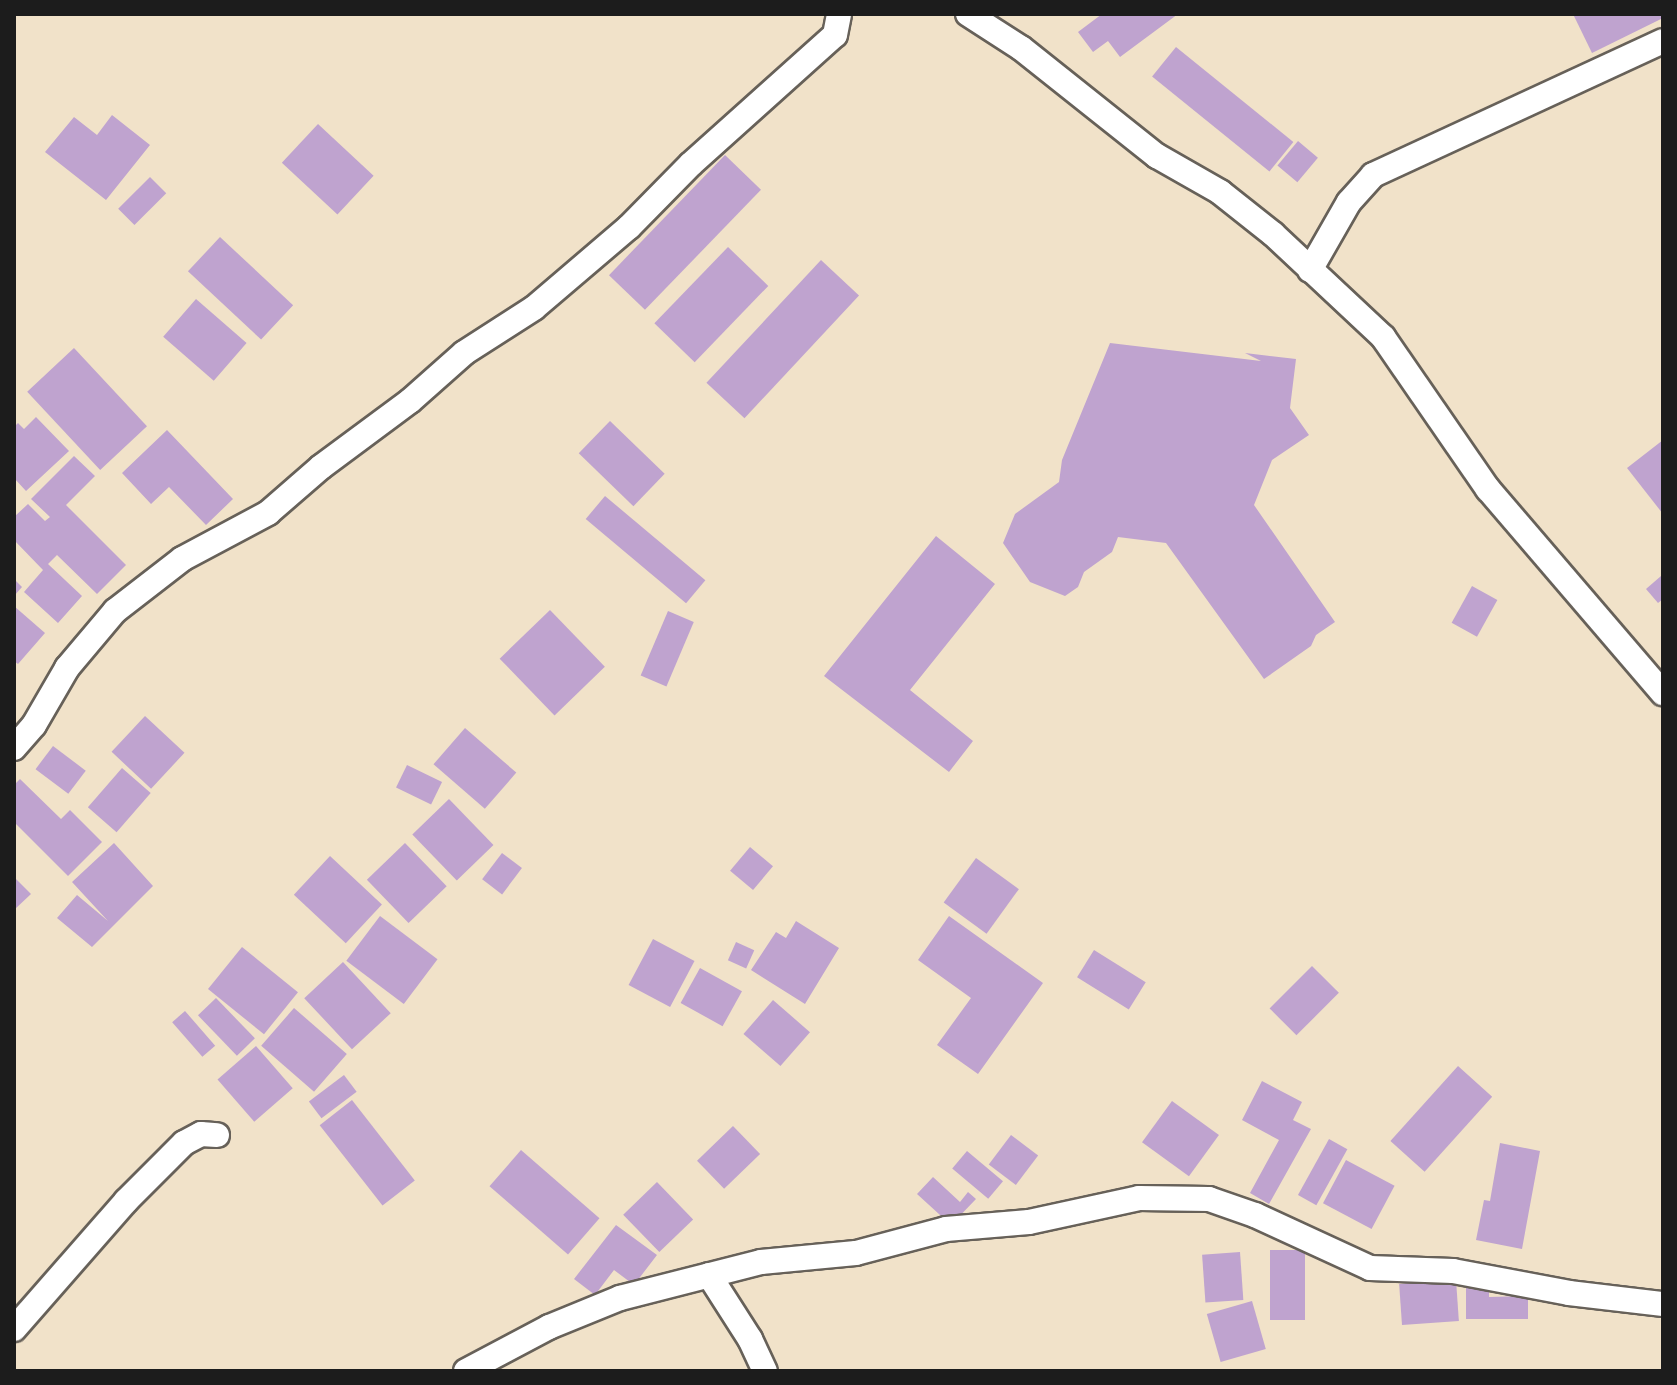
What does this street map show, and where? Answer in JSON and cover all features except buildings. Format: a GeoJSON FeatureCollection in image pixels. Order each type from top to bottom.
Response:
{"type":"FeatureCollection","features":[{"type":"Feature","properties":{"kind":"street"},"geometry":{"type":"LineString","coordinates":[[14,748],[34,725],[67,668],[115,611],[182,559],[268,513],[321,467],[410,401],[464,353],[534,308],[629,227],[691,164],[835,35],[839,14]]}},
{"type":"Feature","properties":{"kind":"street"},"geometry":{"type":"LineString","coordinates":[[968,14],[1021,48],[1157,156],[1220,192],[1273,234],[1383,337],[1488,489],[1663,693]]}},
{"type":"Feature","properties":{"kind":"street"},"geometry":{"type":"LineString","coordinates":[[1310,270],[1349,202],[1373,175],[1663,41]]}},
{"type":"Feature","properties":{"kind":"street"},"geometry":{"type":"LineString","coordinates":[[14,1329],[126,1201],[184,1143],[201,1134],[217,1135]]}},
{"type":"Feature","properties":{"kind":"street"},"geometry":{"type":"LineString","coordinates":[[466,1371],[585,1311],[620,1298],[709,1275],[761,1262],[856,1253],[957,1227],[1029,1222],[1139,1198],[1191,1197],[1255,1215],[1370,1268],[1453,1271],[1569,1293],[1663,1304]]}},
{"type":"Feature","properties":{"kind":"street"},"geometry":{"type":"LineString","coordinates":[[709,1275],[750,1339],[765,1371]]}}]}
